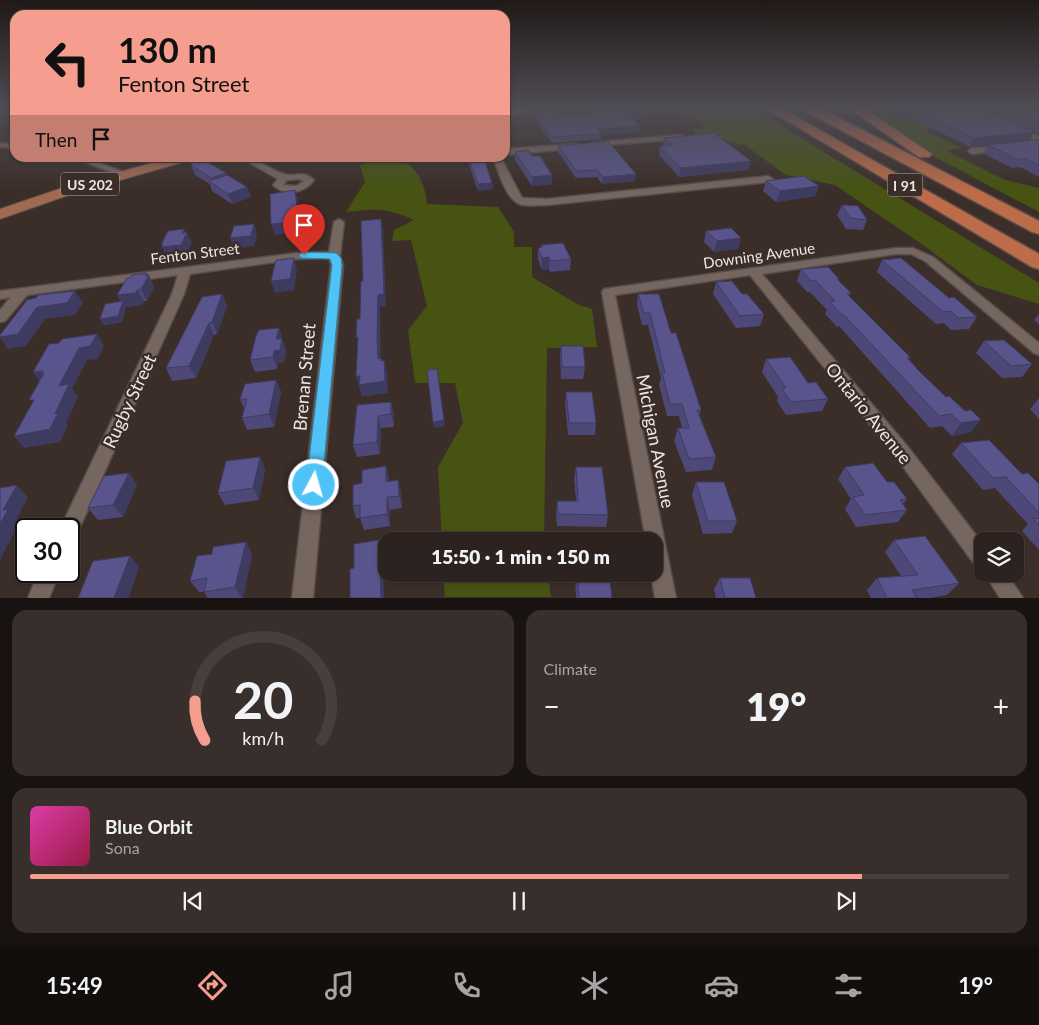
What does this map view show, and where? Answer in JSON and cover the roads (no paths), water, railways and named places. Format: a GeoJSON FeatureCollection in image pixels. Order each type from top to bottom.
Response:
{"type":"FeatureCollection","features":[{"type":"Feature","properties":{"kind":"highway","name":"I 91"},"geometry":{"type":"LineString","coordinates":[[818,135],[1039,263]]}},
{"type":"Feature","properties":{"kind":"highway","name":"I 91"},"geometry":{"type":"LineString","coordinates":[[861,135],[1039,228]]}},
{"type":"Feature","properties":{"kind":"highway"},"geometry":{"type":"LineString","coordinates":[[895,135],[1016,216]]}},
{"type":"Feature","properties":{"kind":"main road","name":"US 202"},"geometry":{"type":"LineString","coordinates":[[0,214],[168,162]]}},
{"type":"Feature","properties":{"kind":"street"},"geometry":{"type":"LineString","coordinates":[[510,152],[692,136]]}},
{"type":"Feature","properties":{"kind":"street"},"geometry":{"type":"LineString","coordinates":[[1029,144],[1039,143]]}},
{"type":"Feature","properties":{"kind":"street"},"geometry":{"type":"LineString","coordinates":[[972,151],[1010,147]]}},
{"type":"Feature","properties":{"kind":"street"},"geometry":{"type":"LineString","coordinates":[[90,162],[125,174]]}},
{"type":"Feature","properties":{"kind":"street"},"geometry":{"type":"LineString","coordinates":[[253,162],[284,178]]}},
{"type":"Feature","properties":{"kind":"street"},"geometry":{"type":"LineString","coordinates":[[499,162],[515,196],[524,202],[547,202],[768,179]]}},
{"type":"Feature","properties":{"kind":"street","name":"Brenan Street"},"geometry":{"type":"LineString","coordinates":[[302,598],[337,265],[334,256],[339,222]]}},
{"type":"Feature","properties":{"kind":"street","name":"Downing Avenue"},"geometry":{"type":"LineString","coordinates":[[608,292],[896,251],[914,251],[947,271],[1039,350]]}},
{"type":"Feature","properties":{"kind":"street","name":"Fenton Street"},"geometry":{"type":"LineString","coordinates":[[0,295],[311,255],[334,256]]}},
{"type":"Feature","properties":{"kind":"street","name":"Rugby Street"},"geometry":{"type":"LineString","coordinates":[[75,518],[178,294],[185,271]]}},
{"type":"Feature","properties":{"kind":"street","name":"Ontario Avenue"},"geometry":{"type":"LineString","coordinates":[[753,271],[902,452],[974,547]]}},
{"type":"Feature","properties":{"kind":"street"},"geometry":{"type":"LineString","coordinates":[[0,318],[23,292]]}},
{"type":"Feature","properties":{"kind":"street","name":"Michigan Avenue"},"geometry":{"type":"LineString","coordinates":[[608,292],[666,598]]}},
{"type":"Feature","properties":{"kind":"street"},"geometry":{"type":"LineString","coordinates":[[1000,582],[1012,598]]}},
{"type":"Feature","properties":{"kind":"street"},"geometry":{"type":"LineString","coordinates":[[38,598],[45,583]]}}]}
